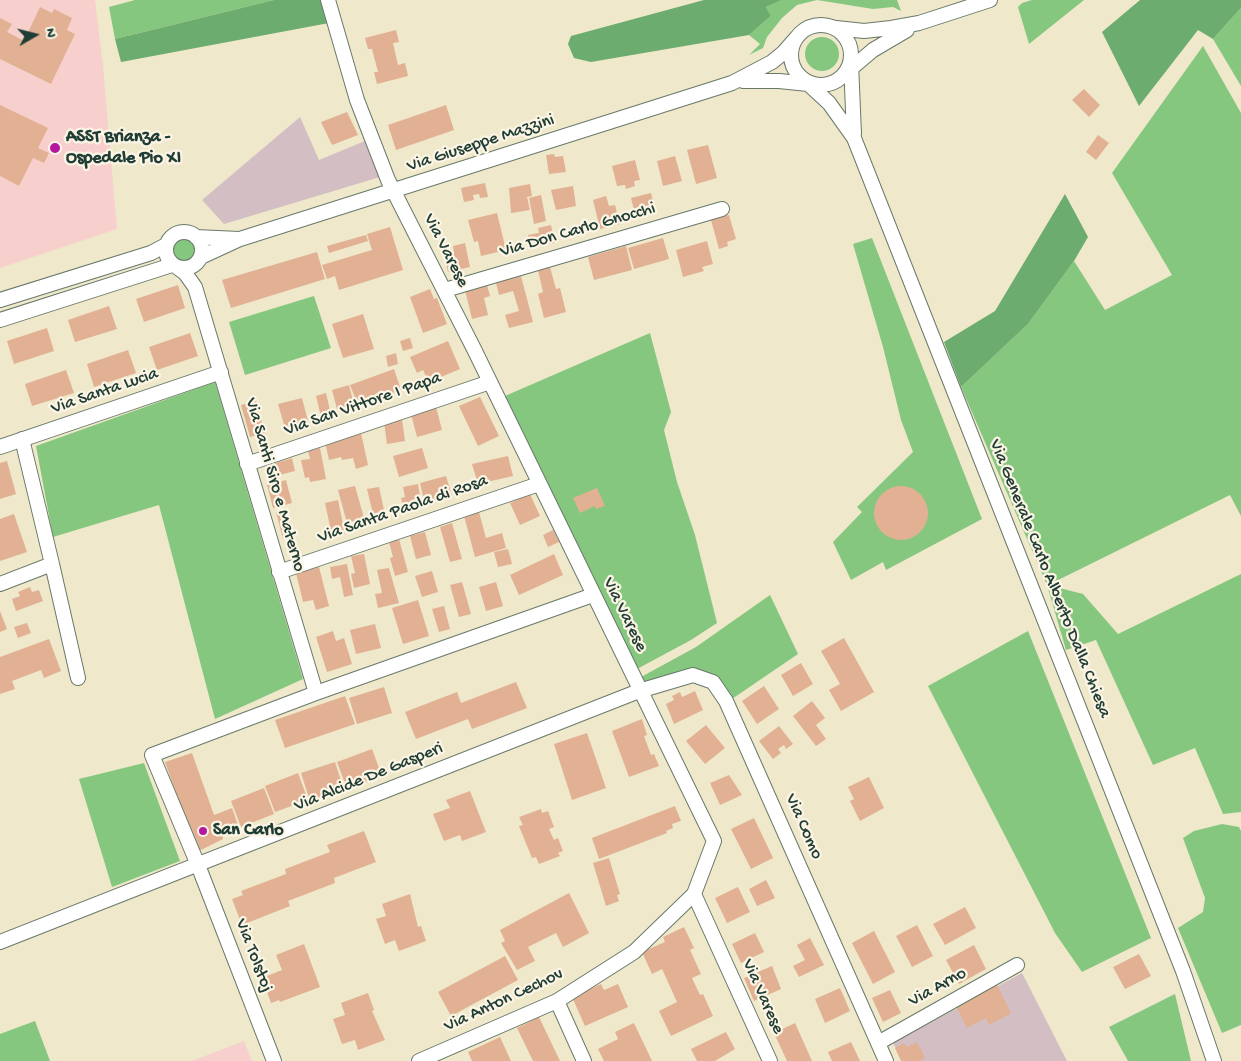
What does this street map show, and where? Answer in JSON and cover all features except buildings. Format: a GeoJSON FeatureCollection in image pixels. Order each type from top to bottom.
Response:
{"type":"FeatureCollection","features":[{"type":"Feature","properties":{"kind":"street","name":"Via Varese"},"geometry":{"type":"LineString","coordinates":[[328,0],[357,100],[393,191],[445,290],[639,691],[714,841],[694,894],[770,1061]]}},
{"type":"Feature","properties":{"kind":"street"},"geometry":{"type":"LineString","coordinates":[[919,24],[870,31],[812,26],[797,37],[792,48],[791,60],[795,71],[810,83],[832,84],[849,67],[881,45],[919,24],[990,0]]}},
{"type":"Feature","properties":{"kind":"street"},"geometry":{"type":"LineString","coordinates":[[827,26],[836,29],[845,36],[850,45],[849,67]]}},
{"type":"Feature","properties":{"kind":"street","name":"Via Giuseppe Mazzini"},"geometry":{"type":"LineString","coordinates":[[200,259],[240,239],[732,83],[772,62],[797,37]]}},
{"type":"Feature","properties":{"kind":"street","name":"Via Generale Carlo Alberto Dalla Chiesa"},"geometry":{"type":"LineString","coordinates":[[849,67],[854,138]]}},
{"type":"Feature","properties":{"kind":"street","name":"Via Giuseppe Mazzini"},"geometry":{"type":"LineString","coordinates":[[732,83],[761,80],[810,83]]}},
{"type":"Feature","properties":{"kind":"street","name":"Via Generale Carlo Alberto Dalla Chiesa"},"geometry":{"type":"LineString","coordinates":[[810,83],[829,103],[854,138],[1183,971],[1214,1061]]}},
{"type":"Feature","properties":{"kind":"street","name":"Via Don Carlo Gnocchi"},"geometry":{"type":"LineString","coordinates":[[445,290],[722,209]]}},
{"type":"Feature","properties":{"kind":"street"},"geometry":{"type":"LineString","coordinates":[[0,300],[151,253],[166,245],[177,234],[183,232],[196,237],[201,244],[200,259],[193,266],[175,266],[0,320]]}},
{"type":"Feature","properties":{"kind":"street","name":"Via Giuseppe Mazzini"},"geometry":{"type":"LineString","coordinates":[[196,237],[240,239]]}},
{"type":"Feature","properties":{"kind":"street"},"geometry":{"type":"LineString","coordinates":[[166,245],[167,259],[175,266]]}},
{"type":"Feature","properties":{"kind":"street","name":"Via Santi Siro e Materno"},"geometry":{"type":"LineString","coordinates":[[194,287],[200,259]]}},
{"type":"Feature","properties":{"kind":"street","name":"Via Santi Siro e Materno"},"geometry":{"type":"LineString","coordinates":[[175,266],[185,273],[194,287],[316,694]]}},
{"type":"Feature","properties":{"kind":"street","name":"Via Santa Lucia"},"geometry":{"type":"LineString","coordinates":[[0,446],[221,372]]}},
{"type":"Feature","properties":{"kind":"street","name":"Via San Vittore I Papa"},"geometry":{"type":"LineString","coordinates":[[248,464],[490,382]]}},
{"type":"Feature","properties":{"kind":"street"},"geometry":{"type":"LineString","coordinates":[[22,440],[78,678]]}},
{"type":"Feature","properties":{"kind":"street","name":"Via Santa Paola di Rosa"},"geometry":{"type":"LineString","coordinates":[[279,572],[539,484]]}},
{"type":"Feature","properties":{"kind":"street"},"geometry":{"type":"LineString","coordinates":[[0,584],[52,564]]}},
{"type":"Feature","properties":{"kind":"street"},"geometry":{"type":"LineString","coordinates":[[198,865],[152,755],[593,595]]}},
{"type":"Feature","properties":{"kind":"street","name":"Via Como"},"geometry":{"type":"LineString","coordinates":[[639,691],[693,675],[713,682],[726,701],[886,1061]]}},
{"type":"Feature","properties":{"kind":"street","name":"Via Alcide De Gasperi"},"geometry":{"type":"LineString","coordinates":[[0,942],[639,691]]}},
{"type":"Feature","properties":{"kind":"street","name":"Via Tolstoj"},"geometry":{"type":"LineString","coordinates":[[198,865],[274,1061]]}},
{"type":"Feature","properties":{"kind":"street","name":"Via Anton Cechov"},"geometry":{"type":"LineString","coordinates":[[418,1061],[557,1001],[634,952],[694,894]]}},
{"type":"Feature","properties":{"kind":"street","name":"Via Arno"},"geometry":{"type":"LineString","coordinates":[[878,1043],[1017,965]]}},
{"type":"Feature","properties":{"kind":"street"},"geometry":{"type":"LineString","coordinates":[[557,1001],[584,1061]]}},
{"type":"Feature","properties":{"kind":"street","name":"Via Generale Carlo Alberto Dalla Chiesa"},"geometry":{"type":"LineString","coordinates":[[1205,1035],[1210,1061]]}},
{"type":"Feature","properties":{"kind":"shaded area","name":"ASST Brianza - Ospedale Pio XI"},"geometry":{"type":"Polygon","coordinates":[[[0,0],[95,0],[103,66],[117,229],[0,268],[0,0]]]}},
{"type":"Feature","properties":{"kind":"shaded area"},"geometry":{"type":"Polygon","coordinates":[[[300,117],[319,160],[365,141],[380,177],[224,224],[202,200],[300,117]]]}},
{"type":"Feature","properties":{"kind":"shaded area"},"geometry":{"type":"Polygon","coordinates":[[[1022,973],[1067,1061],[902,1061],[893,1043],[1022,973]]]}},
{"type":"Feature","properties":{"kind":"shaded area"},"geometry":{"type":"Polygon","coordinates":[[[244,1041],[252,1061],[192,1061],[244,1041]]]}},
{"type":"Feature","properties":{"kind":"green space"},"geometry":{"type":"Polygon","coordinates":[[[135,0],[274,0],[115,39],[109,7],[135,0]]]}},
{"type":"Feature","properties":{"kind":"green space"},"geometry":{"type":"Polygon","coordinates":[[[274,0],[322,0],[329,23],[121,62],[115,39],[274,0]]]}},
{"type":"Feature","properties":{"kind":"green space"},"geometry":{"type":"Polygon","coordinates":[[[704,0],[782,0],[766,7],[771,16],[749,35],[591,62],[574,58],[568,44],[571,36],[704,0]]]}},
{"type":"Feature","properties":{"kind":"green space"},"geometry":{"type":"Polygon","coordinates":[[[782,0],[817,0],[797,5],[782,18],[767,37],[763,48],[749,55],[760,44],[749,35],[771,16],[766,7],[782,0]]]}},
{"type":"Feature","properties":{"kind":"green space"},"geometry":{"type":"Polygon","coordinates":[[[817,0],[897,0],[901,11],[893,7],[873,9],[817,0]]]}},
{"type":"Feature","properties":{"kind":"green space"},"geometry":{"type":"Polygon","coordinates":[[[1032,0],[1084,0],[1029,44],[1018,7],[1022,3],[1032,0]]]}},
{"type":"Feature","properties":{"kind":"green space"},"geometry":{"type":"Polygon","coordinates":[[[1140,0],[1241,0],[1241,8],[1213,39],[1198,30],[1139,106],[1102,32],[1140,0]]]}},
{"type":"Feature","properties":{"kind":"green space"},"geometry":{"type":"Polygon","coordinates":[[[1241,8],[1241,86],[1213,39],[1241,8]]]}},
{"type":"Feature","properties":{"kind":"green space"},"geometry":{"type":"Polygon","coordinates":[[[822,37],[834,42],[839,54],[834,66],[822,71],[810,66],[805,54],[810,42],[822,37]]]}},
{"type":"Feature","properties":{"kind":"green space"},"geometry":{"type":"Polygon","coordinates":[[[1203,46],[1241,113],[1241,516],[1230,495],[1048,585],[1083,594],[1118,634],[1241,574],[1241,812],[1223,814],[1195,748],[1153,765],[1096,640],[1066,650],[1047,585],[961,387],[1028,324],[1074,261],[1105,310],[1172,275],[1112,173],[1203,46]]]}},
{"type":"Feature","properties":{"kind":"green space"},"geometry":{"type":"Polygon","coordinates":[[[1065,194],[1088,237],[1074,261],[1028,324],[961,387],[944,342],[995,311],[1065,194]]]}},
{"type":"Feature","properties":{"kind":"green space"},"geometry":{"type":"Polygon","coordinates":[[[184,238],[193,242],[197,251],[193,260],[184,264],[175,260],[171,251],[175,242],[184,238]]]}},
{"type":"Feature","properties":{"kind":"green space"},"geometry":{"type":"Polygon","coordinates":[[[872,238],[982,519],[886,570],[883,562],[851,580],[833,542],[862,512],[857,507],[913,452],[901,420],[883,347],[853,244],[872,238]]]}},
{"type":"Feature","properties":{"kind":"green space"},"geometry":{"type":"Polygon","coordinates":[[[314,296],[331,348],[245,375],[229,322],[314,296]]]}},
{"type":"Feature","properties":{"kind":"green space"},"geometry":{"type":"Polygon","coordinates":[[[650,333],[671,412],[664,430],[677,482],[695,535],[717,623],[691,640],[637,669],[505,396],[650,333]]]}},
{"type":"Feature","properties":{"kind":"green space"},"geometry":{"type":"Polygon","coordinates":[[[215,382],[303,679],[215,719],[159,505],[53,537],[36,446],[215,382]]]}},
{"type":"Feature","properties":{"kind":"green space"},"geometry":{"type":"Polygon","coordinates":[[[770,595],[798,654],[729,701],[690,671],[644,682],[641,677],[696,647],[770,595]]]}},
{"type":"Feature","properties":{"kind":"green space"},"geometry":{"type":"Polygon","coordinates":[[[1028,631],[1151,938],[1082,972],[1055,933],[928,686],[1028,631]]]}},
{"type":"Feature","properties":{"kind":"green space"},"geometry":{"type":"Polygon","coordinates":[[[144,763],[180,861],[112,887],[79,779],[144,763]]]}},
{"type":"Feature","properties":{"kind":"green space"},"geometry":{"type":"Polygon","coordinates":[[[1222,824],[1239,827],[1241,831],[1241,1025],[1222,1033],[1178,928],[1203,912],[1205,898],[1183,838],[1194,831],[1222,824]]]}},
{"type":"Feature","properties":{"kind":"green space"},"geometry":{"type":"Polygon","coordinates":[[[1175,994],[1191,1061],[1128,1061],[1109,1027],[1175,994]]]}},
{"type":"Feature","properties":{"kind":"green space"},"geometry":{"type":"Polygon","coordinates":[[[35,1021],[50,1061],[0,1061],[0,1034],[35,1021]]]}},
{"type":"Feature","properties":{"kind":"place","name":"ASST Brianza - Ospedale Pio XI"},"geometry":{"type":"Point","coordinates":[55,148]}},
{"type":"Feature","properties":{"kind":"place","name":"San Carlo"},"geometry":{"type":"Point","coordinates":[203,831]}}]}
